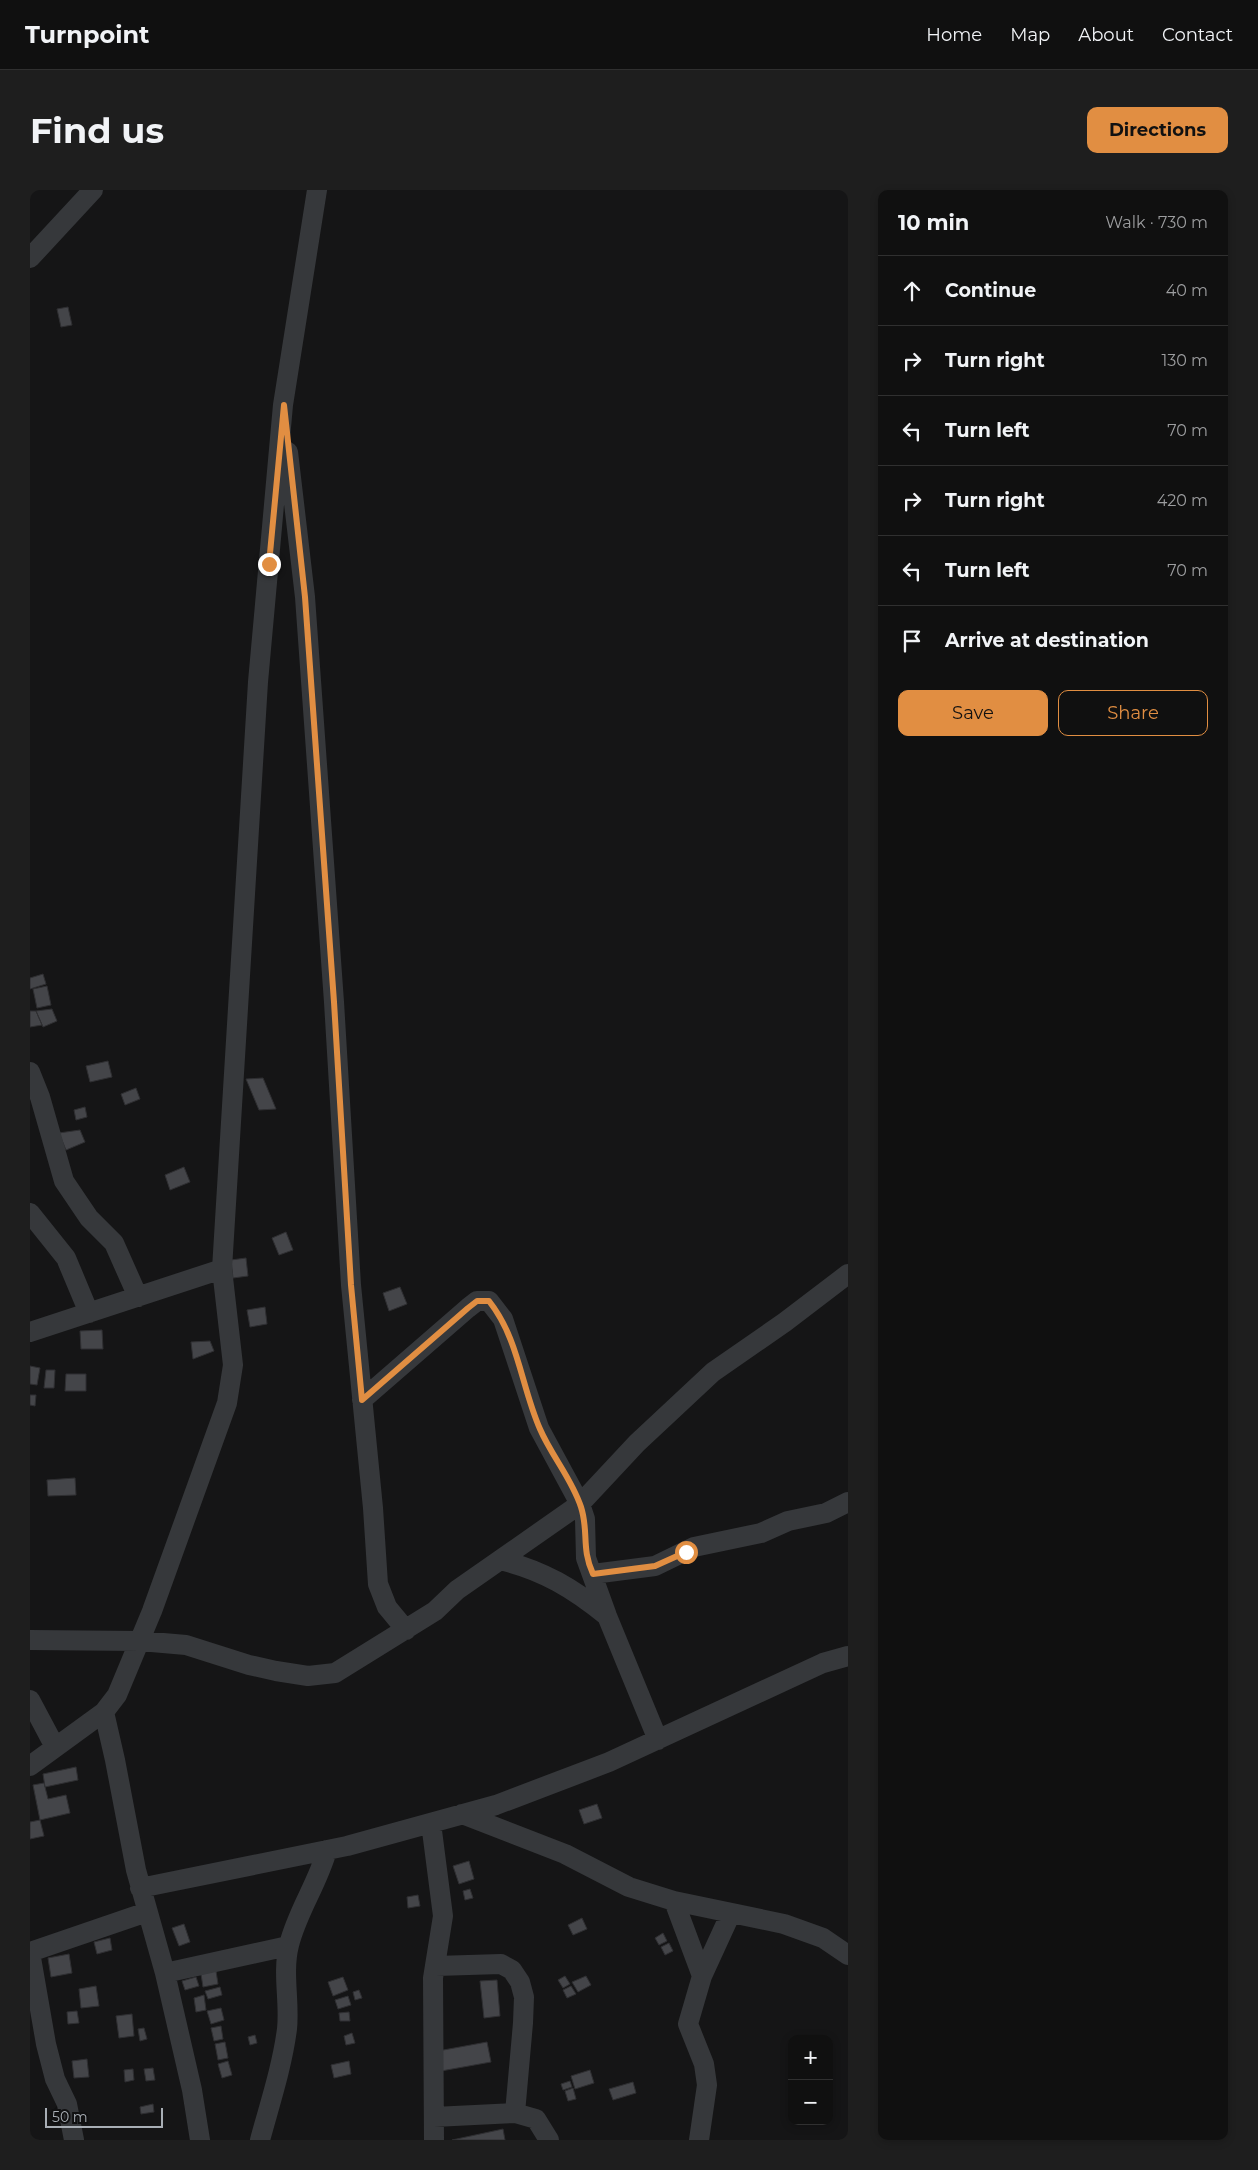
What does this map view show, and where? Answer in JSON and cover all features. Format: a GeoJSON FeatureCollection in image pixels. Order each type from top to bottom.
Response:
{"type":"FeatureCollection","features":[{"type":"Feature","properties":{"kind":"street"},"geometry":{"type":"LineString","coordinates":[[30,258],[93,190]]}},
{"type":"Feature","properties":{"kind":"street"},"geometry":{"type":"LineString","coordinates":[[30,1766],[104,1712],[117,1695],[140,1641],[226,1403],[233,1365],[222,1269],[256,711],[284,405],[317,190]]}},
{"type":"Feature","properties":{"kind":"street"},"geometry":{"type":"LineString","coordinates":[[284,405],[305,597],[334,1002],[351,1285],[378,1584],[387,1607],[406,1630]]}},
{"type":"Feature","properties":{"kind":"street"},"geometry":{"type":"LineString","coordinates":[[30,1072],[40,1096],[64,1181],[90,1218],[114,1243],[138,1297]]}},
{"type":"Feature","properties":{"kind":"street"},"geometry":{"type":"LineString","coordinates":[[30,1213],[66,1258],[89,1313]]}},
{"type":"Feature","properties":{"kind":"street"},"geometry":{"type":"LineString","coordinates":[[30,1332],[222,1269]]}},
{"type":"Feature","properties":{"kind":"street"},"geometry":{"type":"LineString","coordinates":[[30,1640],[140,1641],[186,1645],[249,1665],[308,1676],[335,1674],[406,1630],[500,1560],[580,1504],[637,1443],[713,1372],[785,1322],[848,1274]]}},
{"type":"Feature","properties":{"kind":"street"},"geometry":{"type":"LineString","coordinates":[[362,1400],[468,1308],[477,1301],[489,1301],[503,1319],[540,1428],[580,1504],[584,1518],[586,1558],[606,1616],[658,1740]]}},
{"type":"Feature","properties":{"kind":"street"},"geometry":{"type":"LineString","coordinates":[[593,1574],[655,1566],[694,1547],[761,1533],[788,1521],[826,1513],[848,1502]]}},
{"type":"Feature","properties":{"kind":"street"},"geometry":{"type":"LineString","coordinates":[[500,1560],[527,1566],[557,1580],[581,1594],[606,1616]]}},
{"type":"Feature","properties":{"kind":"street"},"geometry":{"type":"LineString","coordinates":[[140,1888],[327,1850],[496,1805],[600,1766],[823,1664],[848,1656]]}},
{"type":"Feature","properties":{"kind":"street"},"geometry":{"type":"LineString","coordinates":[[30,1700],[56,1747]]}},
{"type":"Feature","properties":{"kind":"street"},"geometry":{"type":"LineString","coordinates":[[104,1712],[140,1888],[165,1973],[192,2090],[200,2140]]}},
{"type":"Feature","properties":{"kind":"street"},"geometry":{"type":"LineString","coordinates":[[462,1814],[565,1854],[630,1887],[674,1901],[706,1907],[730,1915],[784,1924],[822,1938],[848,1956]]}},
{"type":"Feature","properties":{"kind":"street"},"geometry":{"type":"LineString","coordinates":[[431,1823],[437,1858],[442,1916],[433,1978],[434,2140]]}},
{"type":"Feature","properties":{"kind":"street"},"geometry":{"type":"LineString","coordinates":[[260,2140],[276,2082],[287,2027],[286,1985],[288,1946],[304,1903],[322,1871],[327,1850]]}},
{"type":"Feature","properties":{"kind":"street"},"geometry":{"type":"LineString","coordinates":[[674,1901],[702,1976]]}},
{"type":"Feature","properties":{"kind":"street"},"geometry":{"type":"LineString","coordinates":[[74,2140],[67,2104],[55,2079],[46,2044],[30,1952],[147,1912]]}},
{"type":"Feature","properties":{"kind":"street"},"geometry":{"type":"LineString","coordinates":[[699,2140],[698,2135],[706,2104],[706,2085],[704,2064],[688,2024],[702,1976],[730,1915]]}},
{"type":"Feature","properties":{"kind":"street"},"geometry":{"type":"LineString","coordinates":[[165,1973],[288,1946]]}},
{"type":"Feature","properties":{"kind":"street"},"geometry":{"type":"LineString","coordinates":[[436,1966],[501,1964],[512,1970],[520,1982],[524,1998],[515,2113]]}},
{"type":"Feature","properties":{"kind":"street"},"geometry":{"type":"LineString","coordinates":[[434,2117],[515,2113],[536,2118],[550,2140]]}},
{"type":"Feature","properties":{"kind":"building"},"geometry":{"type":"Polygon","coordinates":[[[68,307],[72,325],[61,327],[57,309],[68,307]]]}},
{"type":"Feature","properties":{"kind":"building"},"geometry":{"type":"Polygon","coordinates":[[[43,974],[46,984],[30,989],[30,978],[43,974]]]}},
{"type":"Feature","properties":{"kind":"building"},"geometry":{"type":"Polygon","coordinates":[[[47,986],[51,1005],[37,1008],[33,989],[47,986]]]}},
{"type":"Feature","properties":{"kind":"building"},"geometry":{"type":"Polygon","coordinates":[[[52,1009],[57,1021],[43,1027],[36,1011],[52,1009]]]}},
{"type":"Feature","properties":{"kind":"building"},"geometry":{"type":"Polygon","coordinates":[[[30,1011],[36,1011],[42,1025],[30,1027],[30,1011]]]}},
{"type":"Feature","properties":{"kind":"building"},"geometry":{"type":"Polygon","coordinates":[[[108,1061],[112,1077],[90,1082],[86,1066],[108,1061]]]}},
{"type":"Feature","properties":{"kind":"building"},"geometry":{"type":"Polygon","coordinates":[[[263,1078],[276,1109],[259,1110],[246,1079],[263,1078]]]}},
{"type":"Feature","properties":{"kind":"building"},"geometry":{"type":"Polygon","coordinates":[[[136,1088],[140,1099],[125,1105],[121,1094],[136,1088]]]}},
{"type":"Feature","properties":{"kind":"building"},"geometry":{"type":"Polygon","coordinates":[[[85,1107],[87,1117],[76,1120],[74,1110],[85,1107]]]}},
{"type":"Feature","properties":{"kind":"building"},"geometry":{"type":"Polygon","coordinates":[[[80,1130],[85,1142],[66,1150],[59,1133],[80,1130]]]}},
{"type":"Feature","properties":{"kind":"building"},"geometry":{"type":"Polygon","coordinates":[[[184,1167],[190,1182],[170,1190],[165,1175],[184,1167]]]}},
{"type":"Feature","properties":{"kind":"building"},"geometry":{"type":"Polygon","coordinates":[[[286,1232],[293,1250],[279,1255],[272,1238],[286,1232]]]}},
{"type":"Feature","properties":{"kind":"building"},"geometry":{"type":"Polygon","coordinates":[[[246,1258],[248,1276],[233,1278],[231,1260],[246,1258]]]}},
{"type":"Feature","properties":{"kind":"building"},"geometry":{"type":"Polygon","coordinates":[[[400,1287],[407,1304],[389,1311],[383,1293],[400,1287]]]}},
{"type":"Feature","properties":{"kind":"building"},"geometry":{"type":"Polygon","coordinates":[[[265,1307],[267,1324],[250,1327],[247,1310],[265,1307]]]}},
{"type":"Feature","properties":{"kind":"building"},"geometry":{"type":"Polygon","coordinates":[[[102,1330],[103,1349],[81,1349],[80,1331],[102,1330]]]}},
{"type":"Feature","properties":{"kind":"building"},"geometry":{"type":"Polygon","coordinates":[[[210,1341],[214,1351],[193,1359],[191,1342],[210,1341]]]}},
{"type":"Feature","properties":{"kind":"building"},"geometry":{"type":"Polygon","coordinates":[[[30,1366],[40,1368],[37,1385],[30,1384],[30,1366]]]}},
{"type":"Feature","properties":{"kind":"building"},"geometry":{"type":"Polygon","coordinates":[[[46,1370],[55,1370],[54,1388],[44,1388],[46,1370]]]}},
{"type":"Feature","properties":{"kind":"building"},"geometry":{"type":"Polygon","coordinates":[[[66,1374],[86,1374],[86,1391],[65,1391],[66,1374]]]}},
{"type":"Feature","properties":{"kind":"building"},"geometry":{"type":"Polygon","coordinates":[[[30,1395],[36,1395],[35,1406],[30,1405],[30,1395]]]}},
{"type":"Feature","properties":{"kind":"building"},"geometry":{"type":"Polygon","coordinates":[[[75,1478],[76,1495],[48,1496],[47,1480],[75,1478]]]}},
{"type":"Feature","properties":{"kind":"building"},"geometry":{"type":"Polygon","coordinates":[[[76,1767],[78,1780],[45,1787],[43,1774],[76,1767]]]}},
{"type":"Feature","properties":{"kind":"building"},"geometry":{"type":"Polygon","coordinates":[[[44,1783],[48,1799],[66,1795],[70,1813],[40,1820],[33,1785],[44,1783]]]}},
{"type":"Feature","properties":{"kind":"building"},"geometry":{"type":"Polygon","coordinates":[[[597,1804],[602,1818],[584,1824],[579,1810],[597,1804]]]}},
{"type":"Feature","properties":{"kind":"building"},"geometry":{"type":"Polygon","coordinates":[[[40,1820],[44,1836],[30,1839],[30,1822],[40,1820]]]}},
{"type":"Feature","properties":{"kind":"building"},"geometry":{"type":"Polygon","coordinates":[[[469,1861],[474,1879],[459,1884],[453,1866],[469,1861]]]}},
{"type":"Feature","properties":{"kind":"building"},"geometry":{"type":"Polygon","coordinates":[[[470,1889],[473,1898],[465,1900],[463,1891],[470,1889]]]}},
{"type":"Feature","properties":{"kind":"building"},"geometry":{"type":"Polygon","coordinates":[[[418,1895],[420,1906],[408,1908],[407,1897],[418,1895]]]}},
{"type":"Feature","properties":{"kind":"building"},"geometry":{"type":"Polygon","coordinates":[[[582,1918],[587,1929],[573,1935],[568,1925],[582,1918]]]}},
{"type":"Feature","properties":{"kind":"building"},"geometry":{"type":"Polygon","coordinates":[[[184,1924],[190,1942],[179,1946],[172,1928],[184,1924]]]}},
{"type":"Feature","properties":{"kind":"building"},"geometry":{"type":"Polygon","coordinates":[[[663,1933],[667,1941],[659,1945],[655,1938],[663,1933]]]}},
{"type":"Feature","properties":{"kind":"building"},"geometry":{"type":"Polygon","coordinates":[[[110,1938],[112,1950],[97,1954],[94,1942],[110,1938]]]}},
{"type":"Feature","properties":{"kind":"building"},"geometry":{"type":"Polygon","coordinates":[[[669,1943],[673,1951],[665,1955],[661,1947],[669,1943]]]}},
{"type":"Feature","properties":{"kind":"building"},"geometry":{"type":"Polygon","coordinates":[[[69,1954],[72,1973],[51,1977],[48,1958],[69,1954]]]}},
{"type":"Feature","properties":{"kind":"building"},"geometry":{"type":"Polygon","coordinates":[[[216,1971],[218,1984],[203,1987],[201,1974],[216,1971]]]}},
{"type":"Feature","properties":{"kind":"building"},"geometry":{"type":"Polygon","coordinates":[[[565,1976],[570,1984],[563,1988],[558,1980],[565,1976]]]}},
{"type":"Feature","properties":{"kind":"building"},"geometry":{"type":"Polygon","coordinates":[[[586,1976],[591,1985],[578,1992],[572,1982],[586,1976]]]}},
{"type":"Feature","properties":{"kind":"building"},"geometry":{"type":"Polygon","coordinates":[[[196,1977],[199,1986],[185,1990],[182,1981],[196,1977]]]}},
{"type":"Feature","properties":{"kind":"building"},"geometry":{"type":"Polygon","coordinates":[[[343,1977],[348,1990],[333,1996],[328,1982],[343,1977]]]}},
{"type":"Feature","properties":{"kind":"building"},"geometry":{"type":"Polygon","coordinates":[[[497,1980],[500,2016],[484,2018],[480,1981],[497,1980]]]}},
{"type":"Feature","properties":{"kind":"building"},"geometry":{"type":"Polygon","coordinates":[[[96,1986],[99,2006],[81,2008],[79,1989],[96,1986]]]}},
{"type":"Feature","properties":{"kind":"building"},"geometry":{"type":"Polygon","coordinates":[[[571,1986],[576,1994],[567,1998],[563,1990],[571,1986]]]}},
{"type":"Feature","properties":{"kind":"building"},"geometry":{"type":"Polygon","coordinates":[[[220,1987],[222,1995],[208,1999],[205,1991],[220,1987]]]}},
{"type":"Feature","properties":{"kind":"building"},"geometry":{"type":"Polygon","coordinates":[[[359,1990],[362,1998],[355,2000],[353,1992],[359,1990]]]}},
{"type":"Feature","properties":{"kind":"building"},"geometry":{"type":"Polygon","coordinates":[[[204,1995],[206,2010],[196,2012],[194,1998],[204,1995]]]}},
{"type":"Feature","properties":{"kind":"building"},"geometry":{"type":"Polygon","coordinates":[[[348,1996],[351,2005],[338,2009],[335,2000],[348,1996]]]}},
{"type":"Feature","properties":{"kind":"building"},"geometry":{"type":"Polygon","coordinates":[[[221,2008],[224,2020],[211,2024],[207,2011],[221,2008]]]}},
{"type":"Feature","properties":{"kind":"building"},"geometry":{"type":"Polygon","coordinates":[[[77,2011],[79,2023],[68,2024],[67,2012],[77,2011]]]}},
{"type":"Feature","properties":{"kind":"building"},"geometry":{"type":"Polygon","coordinates":[[[349,2012],[350,2021],[340,2021],[339,2013],[349,2012]]]}},
{"type":"Feature","properties":{"kind":"building"},"geometry":{"type":"Polygon","coordinates":[[[132,2014],[134,2036],[119,2038],[116,2016],[132,2014]]]}},
{"type":"Feature","properties":{"kind":"building"},"geometry":{"type":"Polygon","coordinates":[[[221,2026],[223,2039],[214,2041],[211,2028],[221,2026]]]}},
{"type":"Feature","properties":{"kind":"building"},"geometry":{"type":"Polygon","coordinates":[[[144,2028],[147,2039],[140,2041],[138,2029],[144,2028]]]}},
{"type":"Feature","properties":{"kind":"building"},"geometry":{"type":"Polygon","coordinates":[[[352,2033],[355,2043],[346,2045],[344,2036],[352,2033]]]}},
{"type":"Feature","properties":{"kind":"building"},"geometry":{"type":"Polygon","coordinates":[[[255,2035],[257,2043],[250,2045],[248,2037],[255,2035]]]}},
{"type":"Feature","properties":{"kind":"building"},"geometry":{"type":"Polygon","coordinates":[[[225,2042],[228,2058],[218,2060],[215,2044],[225,2042]]]}},
{"type":"Feature","properties":{"kind":"building"},"geometry":{"type":"Polygon","coordinates":[[[487,2042],[491,2062],[441,2071],[438,2051],[487,2042]]]}},
{"type":"Feature","properties":{"kind":"building"},"geometry":{"type":"Polygon","coordinates":[[[87,2059],[89,2077],[74,2078],[72,2061],[87,2059]]]}},
{"type":"Feature","properties":{"kind":"building"},"geometry":{"type":"Polygon","coordinates":[[[228,2061],[232,2075],[222,2078],[218,2064],[228,2061]]]}},
{"type":"Feature","properties":{"kind":"building"},"geometry":{"type":"Polygon","coordinates":[[[349,2061],[351,2074],[334,2078],[331,2065],[349,2061]]]}},
{"type":"Feature","properties":{"kind":"building"},"geometry":{"type":"Polygon","coordinates":[[[153,2068],[155,2080],[146,2081],[144,2069],[153,2068]]]}},
{"type":"Feature","properties":{"kind":"building"},"geometry":{"type":"Polygon","coordinates":[[[133,2069],[134,2080],[125,2082],[124,2070],[133,2069]]]}},
{"type":"Feature","properties":{"kind":"building"},"geometry":{"type":"Polygon","coordinates":[[[590,2070],[594,2083],[575,2089],[571,2076],[590,2070]]]}},
{"type":"Feature","properties":{"kind":"building"},"geometry":{"type":"Polygon","coordinates":[[[570,2081],[572,2087],[563,2090],[561,2084],[570,2081]]]}},
{"type":"Feature","properties":{"kind":"building"},"geometry":{"type":"Polygon","coordinates":[[[633,2082],[636,2093],[613,2100],[609,2089],[633,2082]]]}},
{"type":"Feature","properties":{"kind":"building"},"geometry":{"type":"Polygon","coordinates":[[[573,2088],[576,2099],[568,2101],[565,2091],[573,2088]]]}},
{"type":"Feature","properties":{"kind":"building"},"geometry":{"type":"Polygon","coordinates":[[[153,2104],[154,2112],[141,2114],[140,2107],[153,2104]]]}},
{"type":"Feature","properties":{"kind":"building"},"geometry":{"type":"Polygon","coordinates":[[[503,2129],[505,2140],[452,2140],[503,2129]]]}},
{"type":"Feature","properties":{"kind":"route"},"geometry":{"type":"LineString","coordinates":[[269,564],[284,405],[305,597],[316,772],[334,1002],[351,1285],[362,1400],[468,1308],[477,1301],[489,1301],[503,1319],[540,1428],[580,1504],[586,1532],[586,1558],[593,1574],[655,1566],[686,1552]]}}]}
